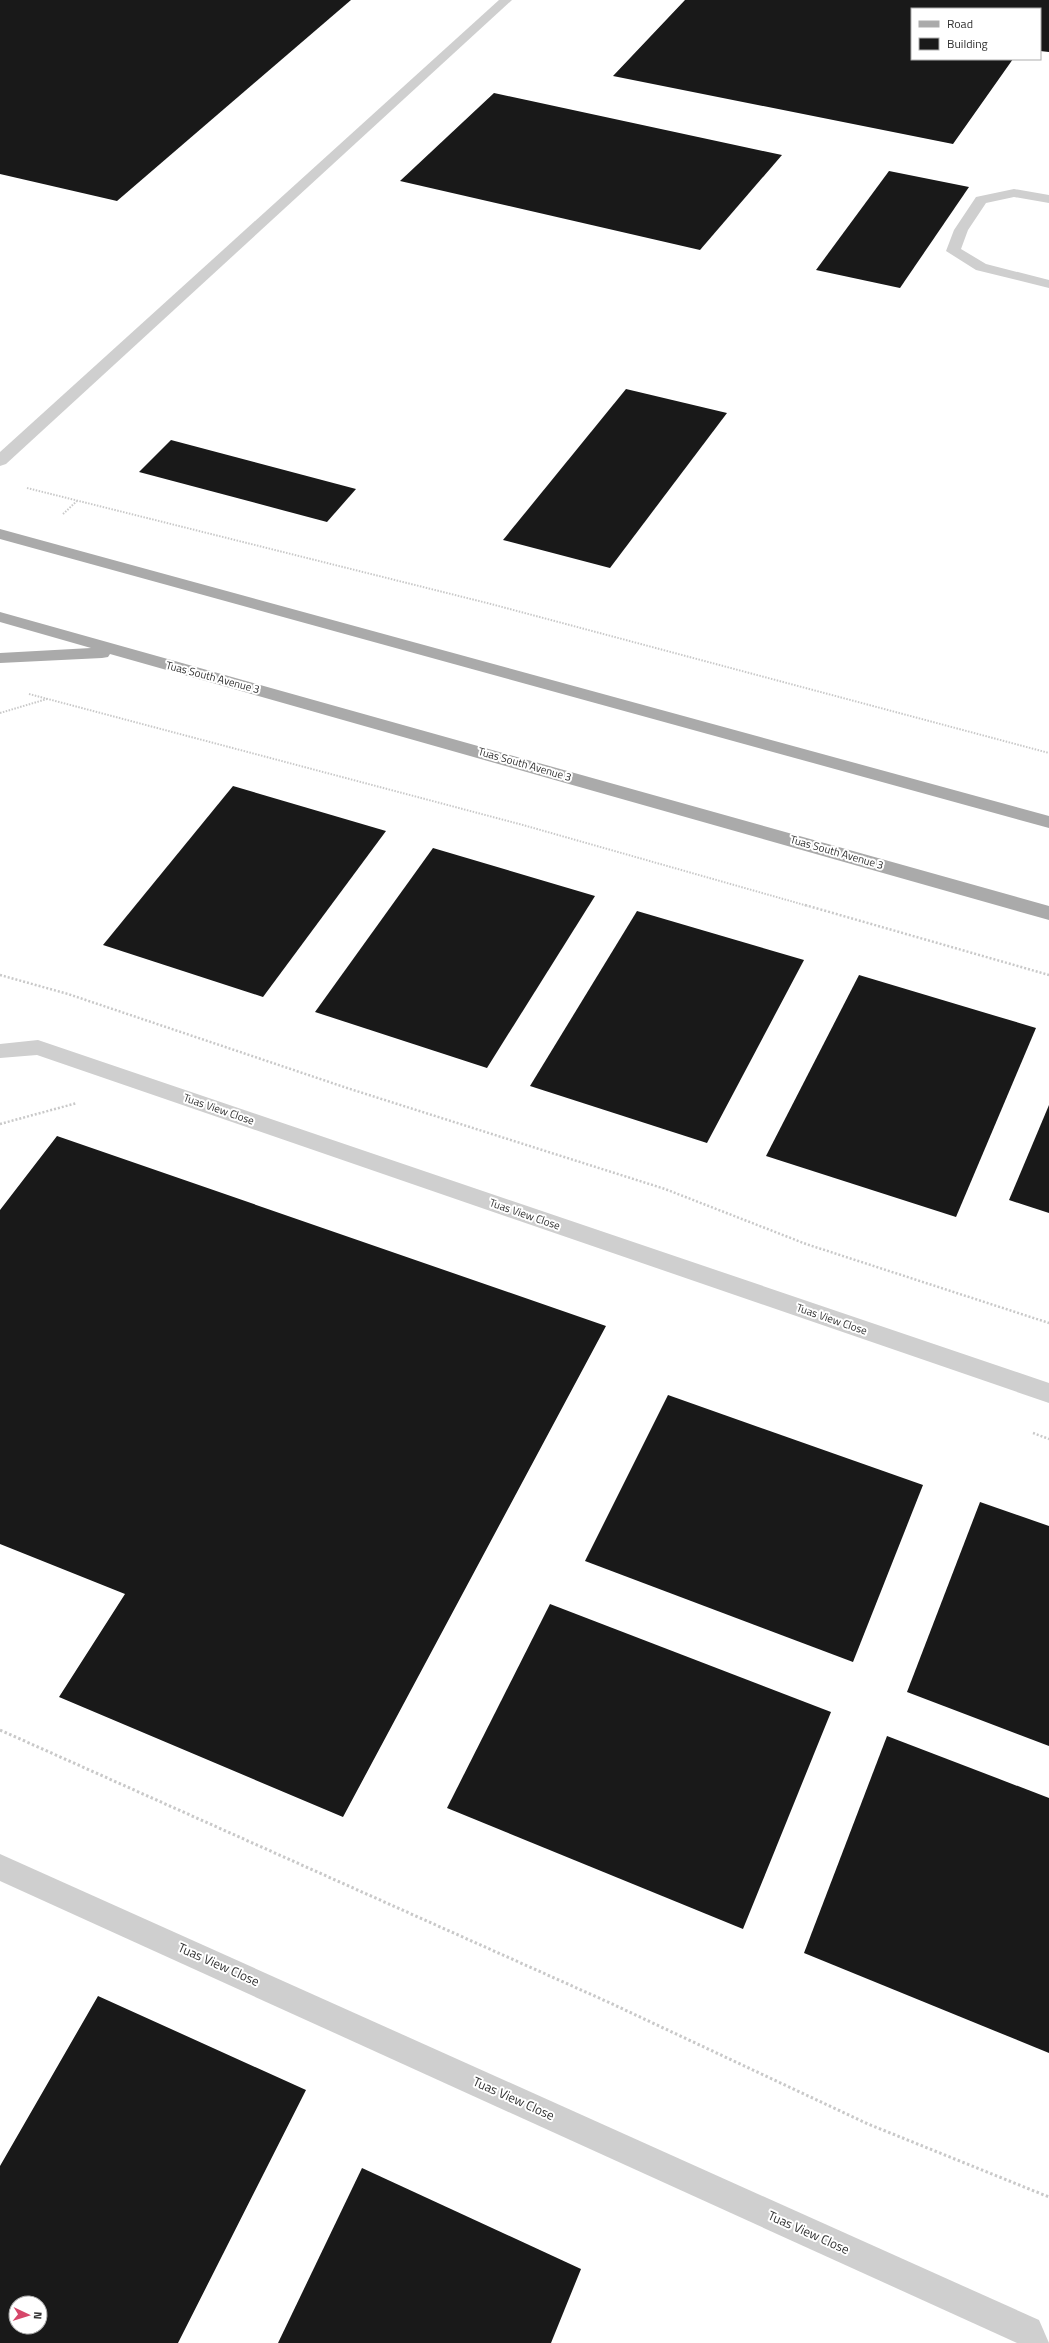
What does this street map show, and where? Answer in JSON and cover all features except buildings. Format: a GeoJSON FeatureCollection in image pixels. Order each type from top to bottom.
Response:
{"type":"FeatureCollection","features":[{"type":"Feature","properties":{"kind":"main road"},"geometry":{"type":"LineString","coordinates":[[0,534],[1049,822]]}},
{"type":"Feature","properties":{"kind":"main road","name":"Tuas South Avenue 3"},"geometry":{"type":"LineString","coordinates":[[0,616],[119,652],[407,730],[1049,913]]}},
{"type":"Feature","properties":{"kind":"main road"},"geometry":{"type":"LineString","coordinates":[[0,658],[119,652]]}},
{"type":"Feature","properties":{"kind":"street"},"geometry":{"type":"LineString","coordinates":[[0,461],[506,0]]}},
{"type":"Feature","properties":{"kind":"street"},"geometry":{"type":"LineString","coordinates":[[1049,199],[1014,193],[981,200],[961,230],[953,251],[981,267],[1049,284]]}},
{"type":"Feature","properties":{"kind":"street","name":"Tuas View Close"},"geometry":{"type":"LineString","coordinates":[[0,1051],[38,1047],[1049,1393]]}},
{"type":"Feature","properties":{"kind":"street","name":"Tuas View Close"},"geometry":{"type":"LineString","coordinates":[[0,1867],[1037,2337]]}},
{"type":"Feature","properties":{"kind":"path"},"geometry":{"type":"LineString","coordinates":[[22,487],[491,604],[1049,753]]}},
{"type":"Feature","properties":{"kind":"path"},"geometry":{"type":"LineString","coordinates":[[62,516],[78,501]]}},
{"type":"Feature","properties":{"kind":"path"},"geometry":{"type":"LineString","coordinates":[[27,694],[523,825],[1049,974]]}},
{"type":"Feature","properties":{"kind":"path"},"geometry":{"type":"LineString","coordinates":[[0,713],[47,699]]}},
{"type":"Feature","properties":{"kind":"path"},"geometry":{"type":"LineString","coordinates":[[0,975],[68,994],[347,1088],[665,1189],[806,1244],[1049,1323]]}},
{"type":"Feature","properties":{"kind":"path"},"geometry":{"type":"LineString","coordinates":[[0,1730],[601,1998],[868,2124],[1049,2197]]}}]}
